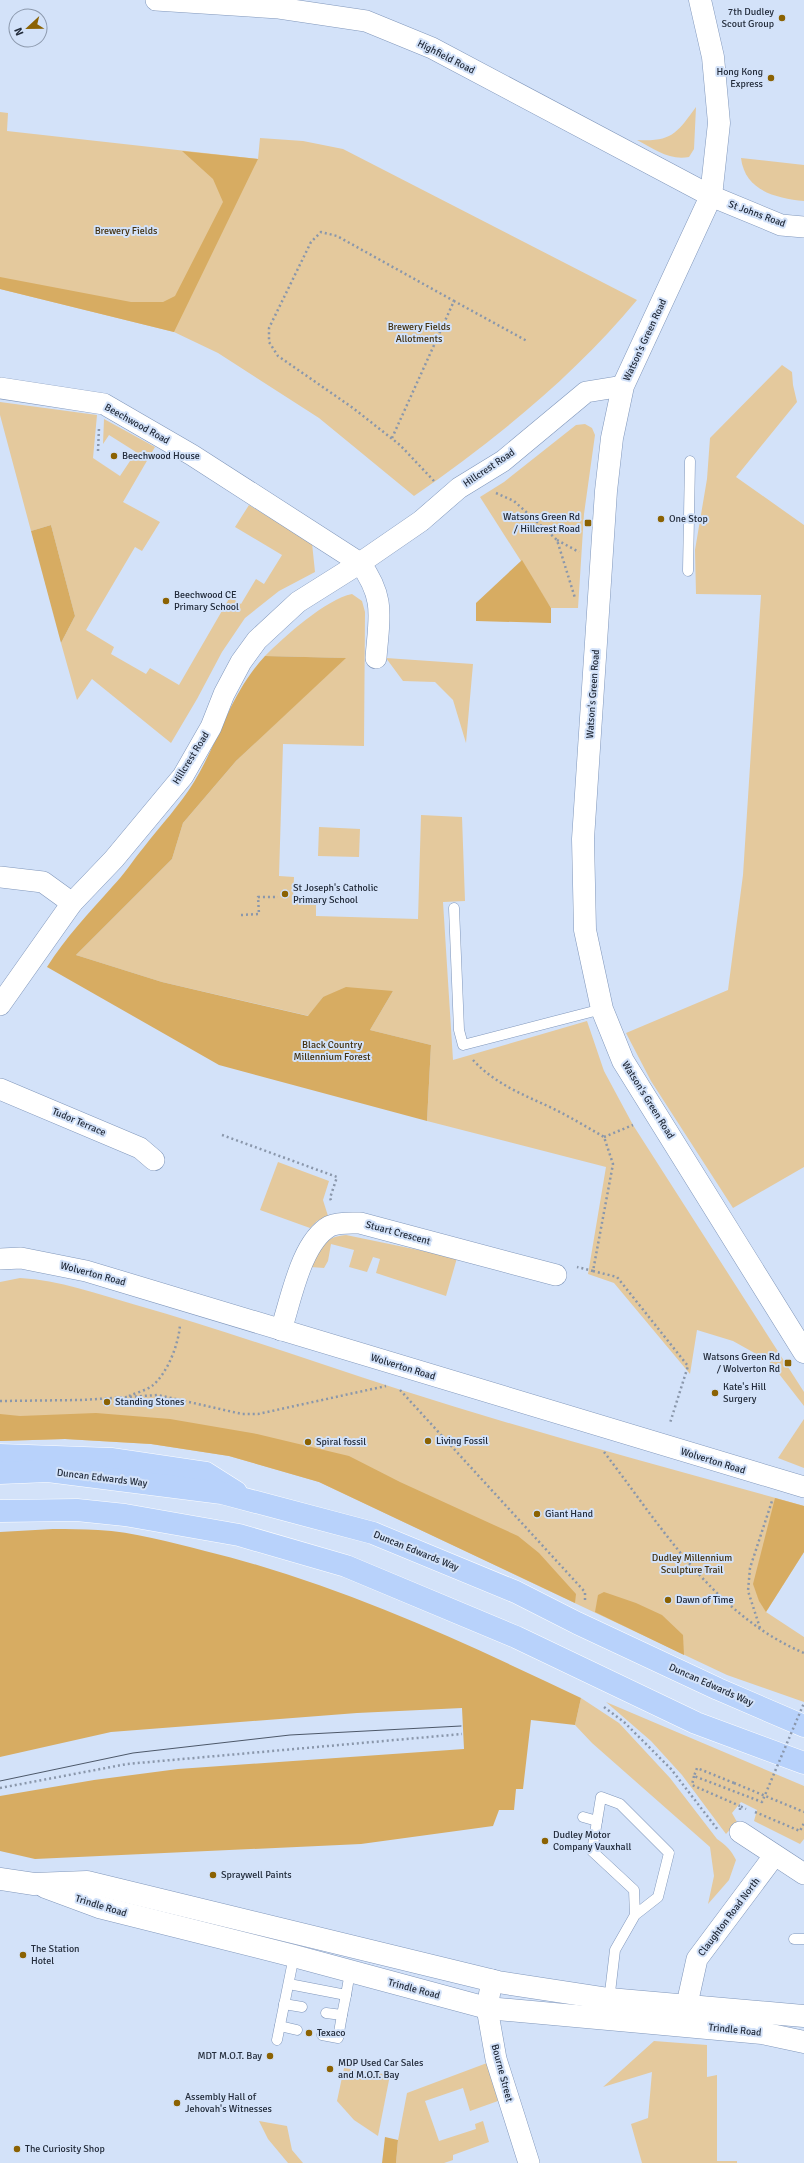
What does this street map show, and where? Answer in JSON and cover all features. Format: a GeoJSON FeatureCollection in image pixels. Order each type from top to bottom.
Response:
{"type":"FeatureCollection","features":[{"type":"Feature","properties":{"kind":"highway"},"geometry":{"type":"LineString","coordinates":[[0,1455],[110,1459],[206,1473],[249,1500]]}},
{"type":"Feature","properties":{"kind":"highway","name":"Duncan Edwards Way"},"geometry":{"type":"LineString","coordinates":[[0,1473],[48,1471],[222,1493],[373,1533],[516,1592],[577,1623],[718,1689],[804,1726]]}},
{"type":"Feature","properties":{"kind":"highway"},"geometry":{"type":"LineString","coordinates":[[0,1511],[77,1510],[125,1515],[239,1536],[346,1566],[516,1638],[696,1723],[804,1763]]}},
{"type":"Feature","properties":{"kind":"main road","name":"Watson's Green Road"},"geometry":{"type":"LineString","coordinates":[[705,1],[713,57],[719,123],[711,196],[623,386],[612,438],[606,491],[583,839],[585,930],[602,1009],[623,1061],[804,1352]]}},
{"type":"Feature","properties":{"kind":"main road","name":"Trindle Road"},"geometry":{"type":"LineString","coordinates":[[0,1879],[34,1884],[87,1882],[607,2008]]}},
{"type":"Feature","properties":{"kind":"main road","name":"Trindle Road"},"geometry":{"type":"LineString","coordinates":[[34,1884],[99,1907],[294,1956],[488,2008],[607,2008],[684,2015],[762,2012],[804,2016]]}},
{"type":"Feature","properties":{"kind":"main road"},"geometry":{"type":"LineString","coordinates":[[762,2012],[804,2026]]}},
{"type":"Feature","properties":{"kind":"main road","name":"Trindle Road"},"geometry":{"type":"LineString","coordinates":[[684,2015],[804,2042]]}},
{"type":"Feature","properties":{"kind":"street","name":"Highfield Road"},"geometry":{"type":"LineString","coordinates":[[156,0],[278,4],[366,21],[432,48],[711,196]]}},
{"type":"Feature","properties":{"kind":"street","name":"St Johns Road"},"geometry":{"type":"LineString","coordinates":[[711,196],[781,225],[804,227]]}},
{"type":"Feature","properties":{"kind":"street","name":"Hillcrest Road"},"geometry":{"type":"LineString","coordinates":[[0,1005],[72,903],[114,859],[183,776],[211,728],[224,694],[234,675],[257,640],[298,602],[360,563],[421,521],[459,488],[503,461],[586,392],[623,386]]}},
{"type":"Feature","properties":{"kind":"street","name":"Beechwood Road"},"geometry":{"type":"LineString","coordinates":[[0,388],[104,404],[199,459],[360,563]]}},
{"type":"Feature","properties":{"kind":"street"},"geometry":{"type":"LineString","coordinates":[[360,563],[372,579],[380,605],[376,658]]}},
{"type":"Feature","properties":{"kind":"street"},"geometry":{"type":"LineString","coordinates":[[0,877],[43,882],[72,903]]}},
{"type":"Feature","properties":{"kind":"street","name":"Tudor Terrace"},"geometry":{"type":"LineString","coordinates":[[0,1089],[140,1148],[154,1160]]}},
{"type":"Feature","properties":{"kind":"street","name":"Stuart Crescent"},"geometry":{"type":"LineString","coordinates":[[281,1330],[306,1253],[314,1240],[330,1226],[344,1223],[360,1222],[556,1275]]}},
{"type":"Feature","properties":{"kind":"street","name":"Wolverton Road"},"geometry":{"type":"LineString","coordinates":[[0,1259],[21,1258],[86,1271],[663,1446],[804,1487]]}},
{"type":"Feature","properties":{"kind":"street"},"geometry":{"type":"LineString","coordinates":[[740,1832],[774,1856],[804,1874]]}},
{"type":"Feature","properties":{"kind":"street","name":"Claughton Road North"},"geometry":{"type":"LineString","coordinates":[[684,2015],[697,1959],[774,1856]]}},
{"type":"Feature","properties":{"kind":"street","name":"Bourne Street"},"geometry":{"type":"LineString","coordinates":[[492,1980],[488,2008],[496,2059],[529,2163]]}},
{"type":"Feature","properties":{"kind":"lane"},"geometry":{"type":"LineString","coordinates":[[688,571],[690,461]]}},
{"type":"Feature","properties":{"kind":"lane"},"geometry":{"type":"LineString","coordinates":[[454,908],[459,1030],[463,1045],[602,1009]]}},
{"type":"Feature","properties":{"kind":"lane"},"geometry":{"type":"LineString","coordinates":[[607,2008],[615,1950],[635,1915],[658,1897],[669,1853],[620,1804],[601,1797],[592,1852],[634,1890],[635,1915]]}},
{"type":"Feature","properties":{"kind":"lane"},"geometry":{"type":"LineString","coordinates":[[583,1817],[597,1821]]}},
{"type":"Feature","properties":{"kind":"lane"},"geometry":{"type":"LineString","coordinates":[[277,2040],[294,1956]]}},
{"type":"Feature","properties":{"kind":"lane"},"geometry":{"type":"LineString","coordinates":[[322,2035],[337,2043],[350,1972]]}},
{"type":"Feature","properties":{"kind":"lane"},"geometry":{"type":"LineString","coordinates":[[288,1984],[346,1995]]}},
{"type":"Feature","properties":{"kind":"lane"},"geometry":{"type":"LineString","coordinates":[[284,2004],[302,2008]]}},
{"type":"Feature","properties":{"kind":"lane"},"geometry":{"type":"LineString","coordinates":[[326,2013],[342,2016]]}},
{"type":"Feature","properties":{"kind":"lane"},"geometry":{"type":"LineString","coordinates":[[280,2026],[297,2030]]}},
{"type":"Feature","properties":{"kind":"path"},"geometry":{"type":"LineString","coordinates":[[448,497],[392,438],[353,408],[278,356],[268,342],[269,328],[311,242],[321,232],[337,236],[527,341]]}},
{"type":"Feature","properties":{"kind":"path"},"geometry":{"type":"LineString","coordinates":[[392,438],[454,301]]}},
{"type":"Feature","properties":{"kind":"path"},"geometry":{"type":"LineString","coordinates":[[489,491],[514,502],[556,540],[580,553]]}},
{"type":"Feature","properties":{"kind":"path"},"geometry":{"type":"LineString","coordinates":[[556,540],[575,601]]}},
{"type":"Feature","properties":{"kind":"path"},"geometry":{"type":"LineString","coordinates":[[241,915],[259,914],[258,897],[278,897]]}},
{"type":"Feature","properties":{"kind":"path"},"geometry":{"type":"LineString","coordinates":[[463,1045],[474,1062],[495,1079],[521,1096],[553,1109],[604,1137],[614,1164],[594,1271]]}},
{"type":"Feature","properties":{"kind":"path"},"geometry":{"type":"LineString","coordinates":[[604,1137],[633,1125]]}},
{"type":"Feature","properties":{"kind":"path"},"geometry":{"type":"LineString","coordinates":[[222,1135],[337,1177],[330,1198],[332,1205]]}},
{"type":"Feature","properties":{"kind":"path"},"geometry":{"type":"LineString","coordinates":[[577,1267],[617,1278],[688,1366],[663,1446]]}},
{"type":"Feature","properties":{"kind":"path"},"geometry":{"type":"LineString","coordinates":[[127,1397],[152,1386],[165,1369],[176,1347],[181,1318]]}},
{"type":"Feature","properties":{"kind":"path"},"geometry":{"type":"LineString","coordinates":[[0,1401],[158,1395],[242,1414],[258,1414],[387,1386],[391,1382]]}},
{"type":"Feature","properties":{"kind":"path"},"geometry":{"type":"LineString","coordinates":[[397,1384],[399,1390],[586,1592],[585,1608]]}},
{"type":"Feature","properties":{"kind":"path"},"geometry":{"type":"LineString","coordinates":[[602,1450],[706,1583],[760,1629],[790,1647],[804,1653]]}},
{"type":"Feature","properties":{"kind":"path"},"geometry":{"type":"LineString","coordinates":[[760,1629],[748,1591],[750,1568],[774,1495]]}},
{"type":"Feature","properties":{"kind":"path"},"geometry":{"type":"LineString","coordinates":[[694,1776],[762,1802],[804,1703]]}},
{"type":"Feature","properties":{"kind":"path"},"geometry":{"type":"LineString","coordinates":[[602,1706],[624,1722],[671,1769],[718,1832]]}},
{"type":"Feature","properties":{"kind":"path"},"geometry":{"type":"LineString","coordinates":[[0,1788],[127,1764],[462,1734]]}},
{"type":"Feature","properties":{"kind":"path"},"geometry":{"type":"LineString","coordinates":[[740,1806],[692,1785],[697,1768],[804,1812]]}},
{"type":"Feature","properties":{"kind":"path"},"geometry":{"type":"LineString","coordinates":[[755,1813],[800,1831],[804,1823]]}},
{"type":"Feature","properties":{"kind":"green space"},"geometry":{"type":"Polygon","coordinates":[[[696,107],[694,149],[689,157],[682,158],[669,156],[637,140],[658,139],[672,134],[684,123],[696,107]]]}},
{"type":"Feature","properties":{"kind":"green space","name":"Brewery Fields Allotments"},"geometry":{"type":"Polygon","coordinates":[[[0,112],[8,113],[7,131],[258,159],[260,138],[303,141],[343,149],[637,300],[587,355],[532,406],[444,475],[414,496],[319,418],[218,353],[174,332],[0,289],[0,112]]]}},
{"type":"Feature","properties":{"kind":"green space"},"geometry":{"type":"Polygon","coordinates":[[[182,151],[258,159],[174,332],[0,289],[0,277],[131,302],[163,302],[175,296],[223,202],[213,179],[182,151]]]}},
{"type":"Feature","properties":{"kind":"green space"},"geometry":{"type":"Polygon","coordinates":[[[741,158],[804,165],[804,201],[773,195],[755,185],[744,169],[741,158]]]}},
{"type":"Feature","properties":{"kind":"green space"},"geometry":{"type":"Polygon","coordinates":[[[782,365],[792,372],[797,402],[736,477],[804,525],[804,1167],[733,1208],[651,1081],[626,1033],[728,990],[743,875],[761,595],[696,594],[695,550],[707,479],[710,438],[782,365]]]}},
{"type":"Feature","properties":{"kind":"green space"},"geometry":{"type":"Polygon","coordinates":[[[0,402],[97,415],[93,458],[120,476],[136,452],[109,435],[103,444],[104,419],[155,447],[123,502],[160,522],[142,551],[135,547],[86,630],[114,647],[111,654],[146,674],[150,668],[179,685],[230,597],[241,604],[256,579],[264,584],[282,555],[235,527],[249,505],[312,543],[315,572],[279,591],[245,618],[222,652],[171,743],[92,679],[77,700],[61,643],[75,616],[51,525],[31,531],[0,415],[0,402]]]}},
{"type":"Feature","properties":{"kind":"green space"},"geometry":{"type":"Polygon","coordinates":[[[585,424],[592,428],[595,435],[584,514],[578,608],[551,608],[480,497],[504,482],[576,425],[585,424]]]}},
{"type":"Feature","properties":{"kind":"green space"},"geometry":{"type":"Polygon","coordinates":[[[51,525],[75,616],[61,643],[31,531],[51,525]]]}},
{"type":"Feature","properties":{"kind":"green space"},"geometry":{"type":"Polygon","coordinates":[[[522,560],[551,608],[551,623],[476,621],[476,603],[522,560]]]}},
{"type":"Feature","properties":{"kind":"green space"},"geometry":{"type":"Polygon","coordinates":[[[352,594],[362,601],[365,612],[364,746],[283,744],[279,876],[294,877],[293,898],[316,899],[316,916],[418,919],[421,815],[462,817],[465,901],[443,902],[453,1060],[587,1021],[604,1071],[633,1125],[804,1392],[804,1406],[769,1361],[733,1341],[697,1330],[690,1374],[614,1283],[588,1274],[606,1167],[427,1121],[431,1045],[370,1030],[393,991],[323,997],[309,1016],[162,982],[76,955],[172,859],[183,823],[236,761],[345,658],[265,656],[294,629],[318,611],[342,597],[352,594]]]}},
{"type":"Feature","properties":{"kind":"green space","name":"Black Country Millennium Forest"},"geometry":{"type":"Polygon","coordinates":[[[265,656],[346,658],[236,761],[183,823],[172,859],[76,955],[162,982],[308,1016],[323,997],[346,987],[393,991],[370,1030],[431,1045],[427,1121],[219,1065],[47,967],[70,935],[121,878],[189,790],[203,766],[234,701],[253,671],[265,656]]]}},
{"type":"Feature","properties":{"kind":"green space"},"geometry":{"type":"Polygon","coordinates":[[[386,658],[473,664],[466,743],[453,700],[435,682],[403,681],[386,658]]]}},
{"type":"Feature","properties":{"kind":"green space"},"geometry":{"type":"Polygon","coordinates":[[[319,827],[360,829],[359,857],[318,856],[319,827]]]}},
{"type":"Feature","properties":{"kind":"green space"},"geometry":{"type":"Polygon","coordinates":[[[278,1162],[329,1181],[323,1200],[328,1216],[317,1221],[310,1228],[260,1210],[278,1162]]]}},
{"type":"Feature","properties":{"kind":"green space"},"geometry":{"type":"Polygon","coordinates":[[[346,1235],[457,1258],[446,1296],[376,1273],[380,1259],[373,1257],[367,1272],[349,1267],[354,1250],[331,1244],[328,1261],[324,1268],[311,1267],[320,1249],[327,1241],[338,1236],[346,1235]]]}},
{"type":"Feature","properties":{"kind":"green space","name":"Dudley Millennium Sculpture Trail"},"geometry":{"type":"Polygon","coordinates":[[[20,1278],[35,1279],[93,1292],[202,1325],[398,1389],[499,1420],[804,1506],[804,1552],[766,1612],[804,1637],[804,1702],[727,1675],[319,1482],[229,1456],[151,1444],[65,1439],[0,1441],[0,1282],[20,1278]]]}},
{"type":"Feature","properties":{"kind":"green space"},"geometry":{"type":"Polygon","coordinates":[[[96,1413],[170,1419],[257,1434],[349,1456],[400,1482],[518,1536],[539,1553],[576,1594],[575,1603],[319,1482],[229,1456],[151,1444],[65,1439],[0,1441],[0,1414],[20,1416],[96,1413]]]}},
{"type":"Feature","properties":{"kind":"green space"},"geometry":{"type":"Polygon","coordinates":[[[804,1419],[804,1468],[778,1458],[804,1419]]]}},
{"type":"Feature","properties":{"kind":"green space"},"geometry":{"type":"Polygon","coordinates":[[[775,1498],[804,1506],[804,1552],[766,1612],[759,1601],[753,1584],[775,1498]]]}},
{"type":"Feature","properties":{"kind":"green space"},"geometry":{"type":"Polygon","coordinates":[[[53,1529],[111,1531],[152,1538],[254,1564],[350,1596],[443,1634],[581,1698],[575,1725],[531,1720],[523,1789],[516,1789],[514,1810],[499,1810],[493,1826],[361,1844],[35,1859],[0,1851],[0,1796],[94,1780],[178,1769],[464,1749],[462,1708],[357,1713],[111,1732],[0,1757],[0,1532],[53,1529]]]}},
{"type":"Feature","properties":{"kind":"green space"},"geometry":{"type":"Polygon","coordinates":[[[604,1592],[636,1603],[662,1615],[683,1635],[684,1655],[595,1612],[598,1595],[604,1592]]]}},
{"type":"Feature","properties":{"kind":"green space"},"geometry":{"type":"Polygon","coordinates":[[[581,1698],[619,1723],[670,1778],[717,1839],[728,1848],[734,1856],[736,1860],[729,1880],[708,1904],[714,1876],[710,1847],[592,1743],[575,1725],[581,1698]]]}},
{"type":"Feature","properties":{"kind":"green space"},"geometry":{"type":"Polygon","coordinates":[[[606,1702],[804,1786],[804,1839],[800,1844],[754,1821],[757,1810],[741,1802],[732,1813],[737,1822],[726,1834],[682,1775],[651,1741],[606,1702]]]}},
{"type":"Feature","properties":{"kind":"green space"},"geometry":{"type":"Polygon","coordinates":[[[654,2041],[707,2045],[707,2077],[717,2075],[717,2161],[737,2161],[737,2163],[642,2163],[631,2124],[648,2118],[652,2072],[603,2087],[654,2041]]]}},
{"type":"Feature","properties":{"kind":"green space"},"geometry":{"type":"Polygon","coordinates":[[[487,2063],[498,2101],[470,2111],[463,2088],[425,2101],[439,2141],[476,2129],[475,2124],[483,2121],[489,2142],[453,2155],[453,2160],[444,2163],[396,2163],[398,2140],[407,2093],[487,2063]]]}},
{"type":"Feature","properties":{"kind":"green space"},"geometry":{"type":"Polygon","coordinates":[[[344,2068],[390,2075],[378,2136],[354,2120],[337,2101],[344,2068]]]}},
{"type":"Feature","properties":{"kind":"green space"},"geometry":{"type":"Polygon","coordinates":[[[259,2121],[287,2126],[292,2150],[303,2163],[288,2163],[268,2139],[259,2121]]]}},
{"type":"Feature","properties":{"kind":"green space"},"geometry":{"type":"Polygon","coordinates":[[[385,2137],[398,2140],[396,2163],[382,2163],[385,2137]]]}},
{"type":"Feature","properties":{"kind":"tram line"},"geometry":{"type":"LineString","coordinates":[[0,1781],[133,1753],[290,1735],[461,1726]]}},
{"type":"Feature","properties":{"kind":"place","name":"7th Dudley Scout Group"},"geometry":{"type":"Point","coordinates":[782,18]}},
{"type":"Feature","properties":{"kind":"place","name":"Hong Kong Express"},"geometry":{"type":"Point","coordinates":[771,78]}},
{"type":"Feature","properties":{"kind":"place","name":"Beechwood House"},"geometry":{"type":"Point","coordinates":[114,456]}},
{"type":"Feature","properties":{"kind":"place","name":"One Stop"},"geometry":{"type":"Point","coordinates":[661,519]}},
{"type":"Feature","properties":{"kind":"place","name":"Watsons Green Rd / Hillcrest Road"},"geometry":{"type":"Point","coordinates":[588,523]}},
{"type":"Feature","properties":{"kind":"place","name":"Beechwood CE Primary School"},"geometry":{"type":"Point","coordinates":[166,601]}},
{"type":"Feature","properties":{"kind":"place","name":"St Joseph's Catholic Primary School"},"geometry":{"type":"Point","coordinates":[285,894]}},
{"type":"Feature","properties":{"kind":"place","name":"Watsons Green Rd / Wolverton Rd"},"geometry":{"type":"Point","coordinates":[788,1363]}},
{"type":"Feature","properties":{"kind":"place","name":"Kate's Hill Surgery"},"geometry":{"type":"Point","coordinates":[715,1393]}},
{"type":"Feature","properties":{"kind":"place","name":"Standing Stones"},"geometry":{"type":"Point","coordinates":[107,1402]}},
{"type":"Feature","properties":{"kind":"place","name":"Living Fossil"},"geometry":{"type":"Point","coordinates":[428,1441]}},
{"type":"Feature","properties":{"kind":"place","name":"Spiral fossil"},"geometry":{"type":"Point","coordinates":[308,1442]}},
{"type":"Feature","properties":{"kind":"place","name":"Giant Hand"},"geometry":{"type":"Point","coordinates":[537,1514]}},
{"type":"Feature","properties":{"kind":"place","name":"Dawn of Time"},"geometry":{"type":"Point","coordinates":[668,1600]}},
{"type":"Feature","properties":{"kind":"place","name":"Dudley Motor Company Vauxhall"},"geometry":{"type":"Point","coordinates":[545,1841]}},
{"type":"Feature","properties":{"kind":"place","name":"Spraywell Paints"},"geometry":{"type":"Point","coordinates":[213,1875]}},
{"type":"Feature","properties":{"kind":"place","name":"The Station Hotel"},"geometry":{"type":"Point","coordinates":[23,1955]}},
{"type":"Feature","properties":{"kind":"place","name":"Texaco"},"geometry":{"type":"Point","coordinates":[309,2033]}},
{"type":"Feature","properties":{"kind":"place","name":"MDT M.O.T. Bay"},"geometry":{"type":"Point","coordinates":[270,2056]}},
{"type":"Feature","properties":{"kind":"place","name":"MDP Used Car Sales and M.O.T. Bay"},"geometry":{"type":"Point","coordinates":[330,2069]}},
{"type":"Feature","properties":{"kind":"place","name":"Assembly Hall of Jehovah's Witnesses"},"geometry":{"type":"Point","coordinates":[177,2103]}},
{"type":"Feature","properties":{"kind":"place","name":"The Curiosity Shop"},"geometry":{"type":"Point","coordinates":[17,2149]}},
{"type":"Feature","properties":{"kind":"park label","name":"Brewery Fields"},"geometry":{"type":"Point","coordinates":[126,231]}}]}
